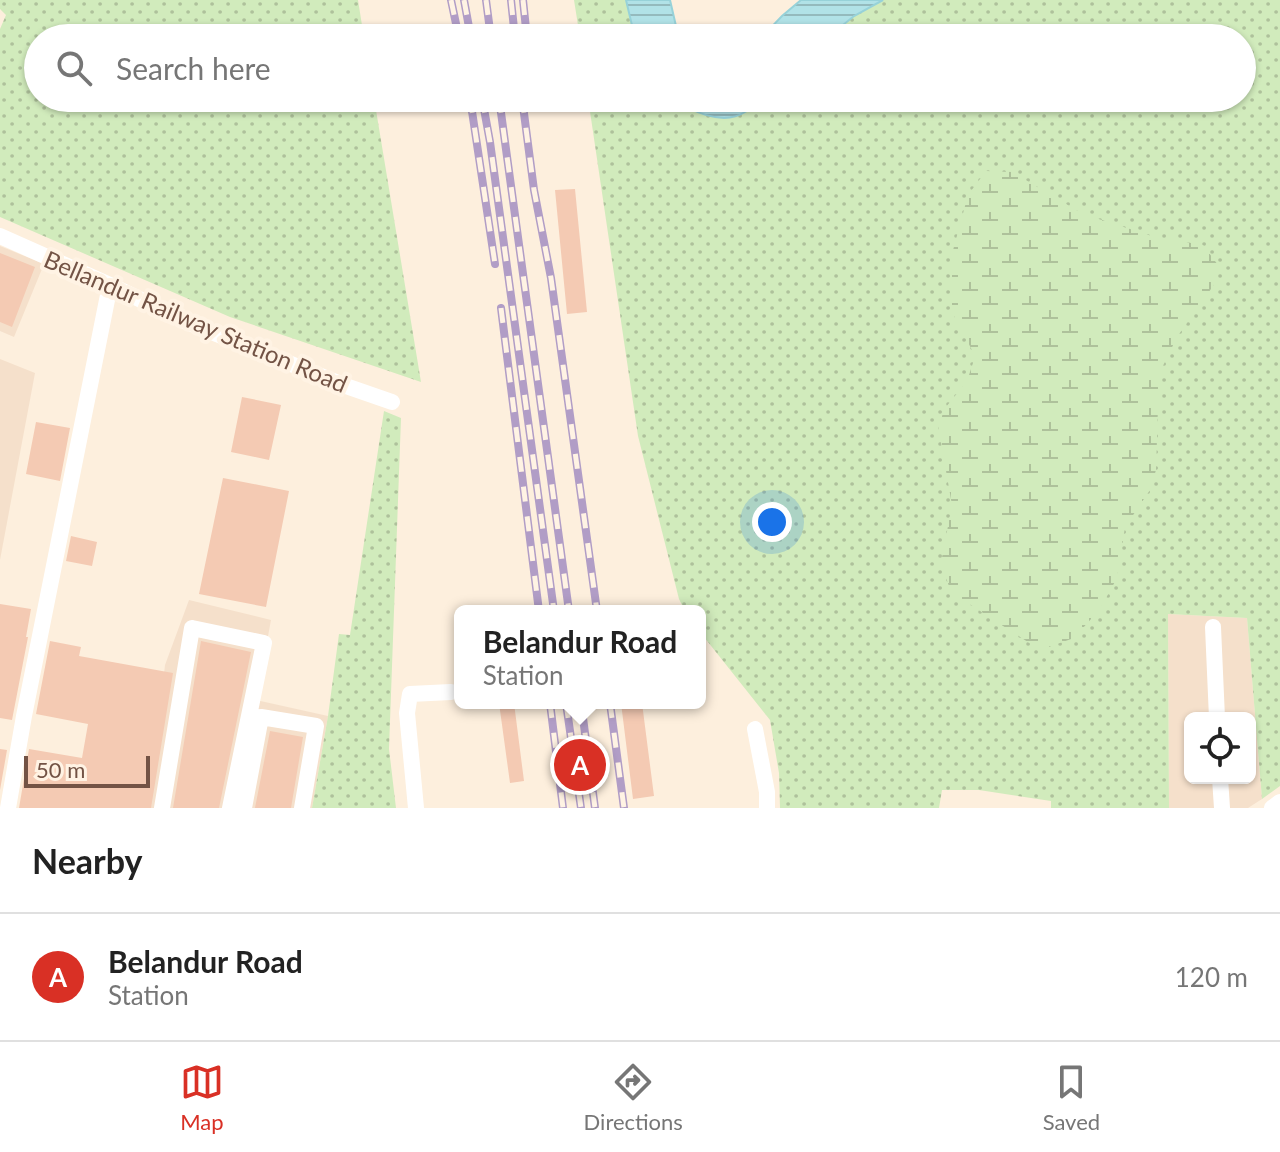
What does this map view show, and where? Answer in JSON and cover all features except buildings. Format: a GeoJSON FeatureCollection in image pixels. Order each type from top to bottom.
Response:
{"type":"FeatureCollection","features":[{"type":"Feature","properties":{"kind":"street","name":"Bellandur Railway Station Road"},"geometry":{"type":"LineString","coordinates":[[0,236],[187,322],[392,402]]}},
{"type":"Feature","properties":{"kind":"street"},"geometry":{"type":"LineString","coordinates":[[8,808],[110,285]]}},
{"type":"Feature","properties":{"kind":"street"},"geometry":{"type":"LineString","coordinates":[[1213,627],[1217,712]]}},
{"type":"Feature","properties":{"kind":"street"},"geometry":{"type":"LineString","coordinates":[[162,808],[192,628],[264,643],[230,808]]}},
{"type":"Feature","properties":{"kind":"street"},"geometry":{"type":"LineString","coordinates":[[416,808],[407,713],[410,694],[451,692]]}},
{"type":"Feature","properties":{"kind":"street"},"geometry":{"type":"LineString","coordinates":[[244,808],[261,717],[316,726],[302,808]]}},
{"type":"Feature","properties":{"kind":"street"},"geometry":{"type":"LineString","coordinates":[[755,729],[767,792],[767,808]]}},
{"type":"Feature","properties":{"kind":"street"},"geometry":{"type":"LineString","coordinates":[[1220,784],[1222,808]]}},
{"type":"Feature","properties":{"kind":"street"},"geometry":{"type":"LineString","coordinates":[[1272,808],[1280,802]]}},
{"type":"Feature","properties":{"kind":"shaded area"},"geometry":{"type":"Polygon","coordinates":[[[0,246],[44,264],[14,337],[0,331],[0,246]]]}},
{"type":"Feature","properties":{"kind":"shaded area"},"geometry":{"type":"Polygon","coordinates":[[[0,359],[35,373],[0,560],[0,359]]]}},
{"type":"Feature","properties":{"kind":"shaded area"},"geometry":{"type":"Polygon","coordinates":[[[189,600],[271,620],[256,700],[328,716],[312,808],[149,808],[165,665],[189,600]]]}},
{"type":"Feature","properties":{"kind":"shaded area"},"geometry":{"type":"Polygon","coordinates":[[[1168,614],[1247,618],[1255,712],[1184,712],[1184,784],[1256,784],[1256,727],[1262,799],[1248,808],[1169,808],[1168,614]]]}},
{"type":"Feature","properties":{"kind":"green space"},"geometry":{"type":"Polygon","coordinates":[[[0,0],[358,0],[362,24],[24,24],[24,112],[376,112],[421,382],[230,317],[0,217],[0,29],[6,15],[0,9],[0,0]]]}},
{"type":"Feature","properties":{"kind":"green space"},"geometry":{"type":"Polygon","coordinates":[[[574,0],[626,0],[632,24],[578,24],[574,0]]]}},
{"type":"Feature","properties":{"kind":"green space"},"geometry":{"type":"Polygon","coordinates":[[[883,0],[1280,0],[1280,786],[1262,799],[1247,618],[1168,614],[1169,808],[1051,808],[1051,801],[979,790],[942,790],[939,808],[780,808],[779,773],[770,720],[706,640],[706,605],[682,605],[679,599],[638,436],[590,112],[1256,112],[1256,24],[844,24],[883,0]]]}},
{"type":"Feature","properties":{"kind":"green space"},"geometry":{"type":"Polygon","coordinates":[[[986,171],[1012,172],[1083,214],[1155,237],[1203,245],[1218,265],[1218,279],[1177,337],[1159,374],[1156,470],[1150,490],[1125,527],[1117,578],[1100,609],[1074,638],[1040,650],[951,592],[941,563],[952,505],[938,425],[946,407],[967,381],[973,363],[973,352],[952,312],[952,254],[968,195],[986,171]]]}},
{"type":"Feature","properties":{"kind":"green space"},"geometry":{"type":"Polygon","coordinates":[[[384,411],[401,418],[389,749],[396,808],[312,808],[339,634],[350,635],[384,411]]]}},
{"type":"Feature","properties":{"kind":"water"},"geometry":{"type":"Polygon","coordinates":[[[626,0],[670,0],[676,24],[632,24],[626,0]]]}},
{"type":"Feature","properties":{"kind":"water"},"geometry":{"type":"Polygon","coordinates":[[[801,0],[883,0],[844,24],[774,24],[801,0]]]}},
{"type":"Feature","properties":{"kind":"water"},"geometry":{"type":"Polygon","coordinates":[[[696,112],[745,112],[726,118],[696,112]]]}},
{"type":"Feature","properties":{"kind":"railway"},"geometry":{"type":"LineString","coordinates":[[451,0],[456,24]]}},
{"type":"Feature","properties":{"kind":"railway"},"geometry":{"type":"LineString","coordinates":[[464,0],[468,24]]}},
{"type":"Feature","properties":{"kind":"railway"},"geometry":{"type":"LineString","coordinates":[[486,0],[489,24]]}},
{"type":"Feature","properties":{"kind":"railway"},"geometry":{"type":"LineString","coordinates":[[511,0],[514,24]]}},
{"type":"Feature","properties":{"kind":"railway"},"geometry":{"type":"LineString","coordinates":[[523,0],[526,24]]}},
{"type":"Feature","properties":{"kind":"railway"},"geometry":{"type":"LineString","coordinates":[[472,112],[495,264]]}},
{"type":"Feature","properties":{"kind":"railway"},"geometry":{"type":"LineString","coordinates":[[485,112],[553,605]]}},
{"type":"Feature","properties":{"kind":"railway"},"geometry":{"type":"LineString","coordinates":[[501,112],[568,605]]}},
{"type":"Feature","properties":{"kind":"railway"},"geometry":{"type":"LineString","coordinates":[[524,112],[534,190],[551,278],[596,605]]}},
{"type":"Feature","properties":{"kind":"railway"},"geometry":{"type":"LineString","coordinates":[[501,308],[538,605]]}},
{"type":"Feature","properties":{"kind":"railway"},"geometry":{"type":"LineString","coordinates":[[551,709],[563,808]]}},
{"type":"Feature","properties":{"kind":"railway"},"geometry":{"type":"LineString","coordinates":[[567,709],[581,808]]}},
{"type":"Feature","properties":{"kind":"railway"},"geometry":{"type":"LineString","coordinates":[[582,709],[595,808]]}},
{"type":"Feature","properties":{"kind":"railway"},"geometry":{"type":"LineString","coordinates":[[611,709],[624,808]]}},
{"type":"Feature","properties":{"kind":"place","name":"Belandur Road"},"geometry":{"type":"Point","coordinates":[580,765]}}]}
